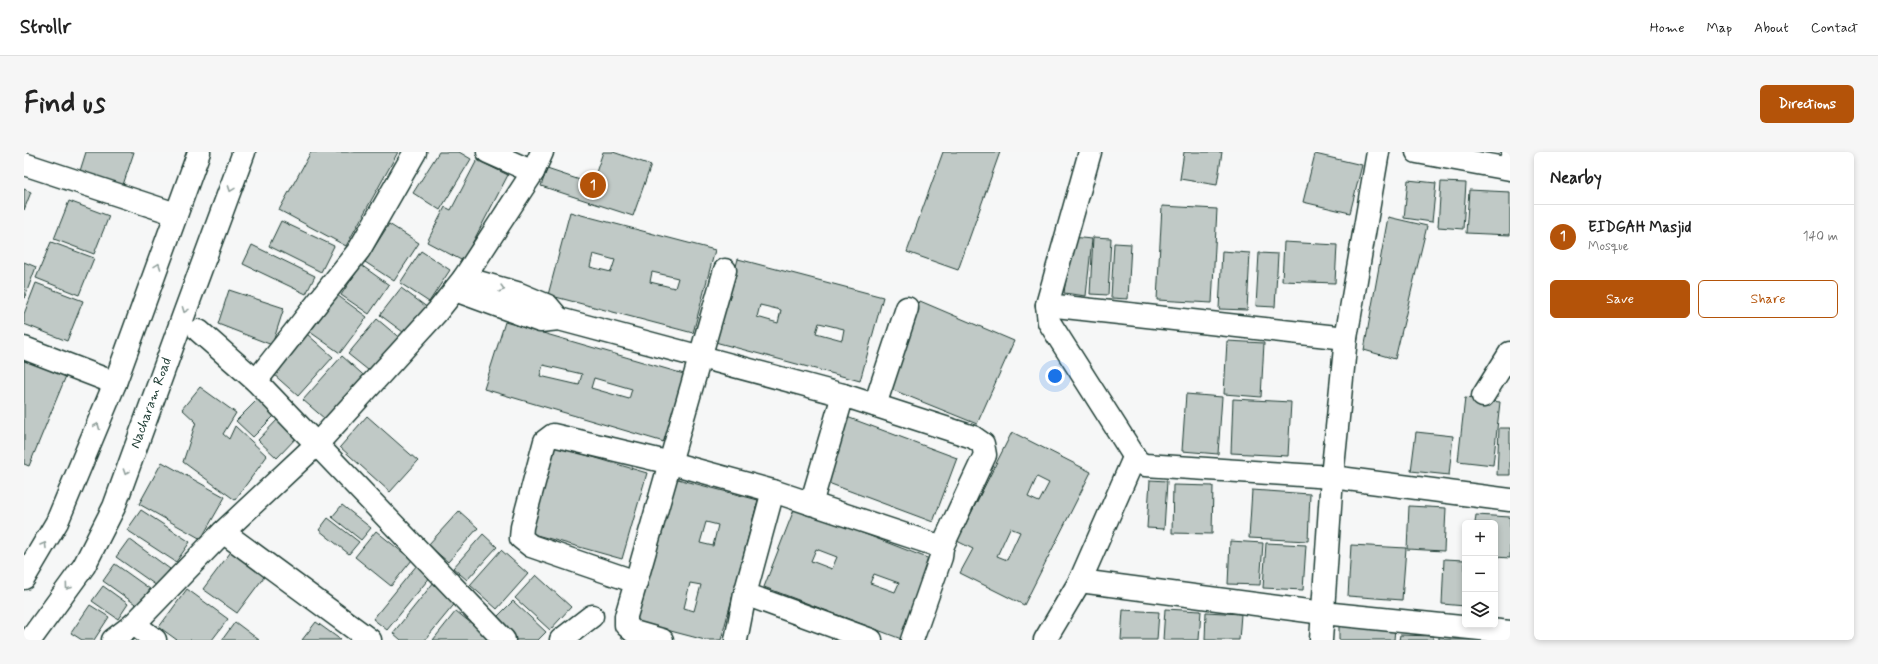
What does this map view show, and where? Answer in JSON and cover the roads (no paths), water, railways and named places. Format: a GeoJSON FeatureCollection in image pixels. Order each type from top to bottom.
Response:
{"type":"FeatureCollection","features":[{"type":"Feature","properties":{"kind":"street"},"geometry":{"type":"LineString","coordinates":[[24,578],[57,522],[115,383],[199,152]]}},
{"type":"Feature","properties":{"kind":"street","name":"Nacharam Road"},"geometry":{"type":"LineString","coordinates":[[30,640],[84,566],[114,507],[244,152]]}},
{"type":"Feature","properties":{"kind":"street"},"geometry":{"type":"LineString","coordinates":[[256,381],[360,250],[416,152]]}},
{"type":"Feature","properties":{"kind":"street"},"geometry":{"type":"LineString","coordinates":[[488,152],[532,172]]}},
{"type":"Feature","properties":{"kind":"street"},"geometry":{"type":"LineString","coordinates":[[113,640],[134,624],[223,532],[317,444],[437,312],[459,284],[532,172],[542,152]]}},
{"type":"Feature","properties":{"kind":"street"},"geometry":{"type":"LineString","coordinates":[[1090,152],[1047,305],[1049,322],[1134,458],[1145,465],[1332,477],[1510,500]]}},
{"type":"Feature","properties":{"kind":"street"},"geometry":{"type":"LineString","coordinates":[[1321,640],[1332,477],[1346,338],[1378,152]]}},
{"type":"Feature","properties":{"kind":"street"},"geometry":{"type":"LineString","coordinates":[[1417,152],[1507,163]]}},
{"type":"Feature","properties":{"kind":"street"},"geometry":{"type":"LineString","coordinates":[[24,164],[176,214]]}},
{"type":"Feature","properties":{"kind":"street"},"geometry":{"type":"LineString","coordinates":[[662,640],[634,632],[626,625],[626,616],[725,270]]}},
{"type":"Feature","properties":{"kind":"street"},"geometry":{"type":"LineString","coordinates":[[459,284],[517,293],[548,306],[559,319],[843,395],[973,437],[983,444],[985,455],[942,547],[941,557],[912,640]]}},
{"type":"Feature","properties":{"kind":"street"},"geometry":{"type":"LineString","coordinates":[[1047,305],[1346,338]]}},
{"type":"Feature","properties":{"kind":"street"},"geometry":{"type":"LineString","coordinates":[[875,405],[907,308]]}},
{"type":"Feature","properties":{"kind":"street"},"geometry":{"type":"LineString","coordinates":[[199,331],[256,381],[504,640]]}},
{"type":"Feature","properties":{"kind":"street"},"geometry":{"type":"LineString","coordinates":[[24,348],[115,383]]}},
{"type":"Feature","properties":{"kind":"street"},"geometry":{"type":"LineString","coordinates":[[1483,396],[1510,353]]}},
{"type":"Feature","properties":{"kind":"street"},"geometry":{"type":"LineString","coordinates":[[811,504],[843,395]]}},
{"type":"Feature","properties":{"kind":"street"},"geometry":{"type":"LineString","coordinates":[[636,582],[531,546],[521,538],[522,527],[545,441],[553,435],[563,436],[671,463],[773,491],[942,547]]}},
{"type":"Feature","properties":{"kind":"street"},"geometry":{"type":"LineString","coordinates":[[1045,640],[1080,581],[1134,458]]}},
{"type":"Feature","properties":{"kind":"street"},"geometry":{"type":"LineString","coordinates":[[736,640],[745,594],[773,491]]}},
{"type":"Feature","properties":{"kind":"street"},"geometry":{"type":"LineString","coordinates":[[223,532],[370,640]]}},
{"type":"Feature","properties":{"kind":"street"},"geometry":{"type":"LineString","coordinates":[[1080,581],[1324,613],[1510,632]]}},
{"type":"Feature","properties":{"kind":"street"},"geometry":{"type":"LineString","coordinates":[[745,594],[871,640]]}},
{"type":"Feature","properties":{"kind":"street"},"geometry":{"type":"LineString","coordinates":[[561,640],[592,616]]}},
{"type":"Feature","properties":{"kind":"street"},"geometry":{"type":"LineString","coordinates":[[134,624],[154,640]]}},
{"type":"Feature","properties":{"kind":"place","name":"EIDGAH Masjid"},"geometry":{"type":"Point","coordinates":[593,185]}}]}
